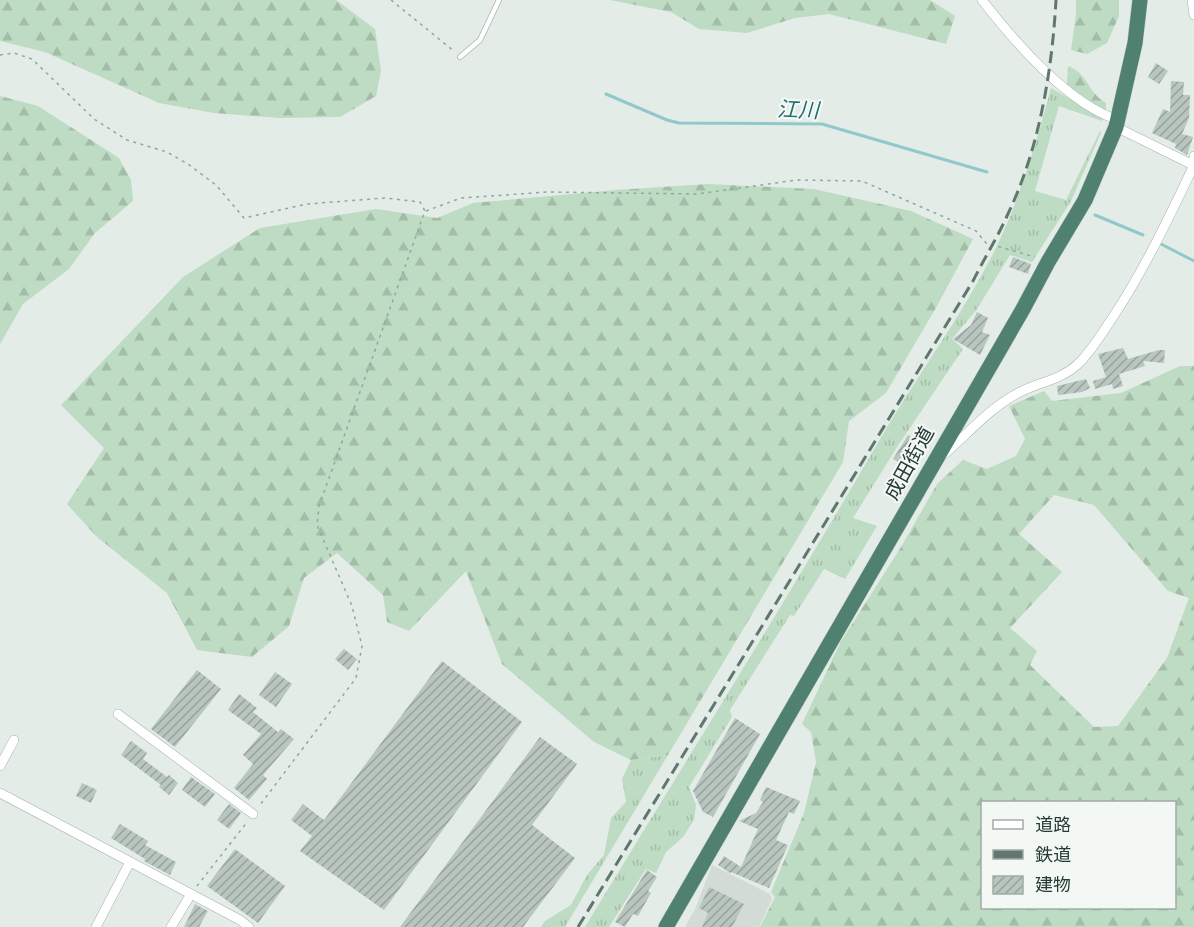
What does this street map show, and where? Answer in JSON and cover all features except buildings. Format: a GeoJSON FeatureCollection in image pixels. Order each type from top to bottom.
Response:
{"type":"FeatureCollection","features":[{"type":"Feature","properties":{"kind":"highway","name":"成田街道"},"geometry":{"type":"LineString","coordinates":[[666,927],[1085,200],[1117,123],[1135,43],[1140,0]]}},
{"type":"Feature","properties":{"kind":"street"},"geometry":{"type":"LineString","coordinates":[[931,465],[989,412],[1020,392],[1060,376],[1078,364],[1130,291],[1159,239],[1194,164],[1090,107],[1049,74],[1004,29],[982,0]]}},
{"type":"Feature","properties":{"kind":"street"},"geometry":{"type":"LineString","coordinates":[[1192,0],[1194,15]]}},
{"type":"Feature","properties":{"kind":"street"},"geometry":{"type":"LineString","coordinates":[[118,714],[253,814]]}},
{"type":"Feature","properties":{"kind":"street"},"geometry":{"type":"LineString","coordinates":[[0,766],[14,740]]}},
{"type":"Feature","properties":{"kind":"street"},"geometry":{"type":"LineString","coordinates":[[0,793],[240,920],[249,927]]}},
{"type":"Feature","properties":{"kind":"street"},"geometry":{"type":"LineString","coordinates":[[96,927],[130,862]]}},
{"type":"Feature","properties":{"kind":"street"},"geometry":{"type":"LineString","coordinates":[[171,927],[191,894]]}},
{"type":"Feature","properties":{"kind":"lane"},"geometry":{"type":"LineString","coordinates":[[460,57],[480,40],[499,0]]}},
{"type":"Feature","properties":{"kind":"path"},"geometry":{"type":"LineString","coordinates":[[391,0],[460,57]]}},
{"type":"Feature","properties":{"kind":"path"},"geometry":{"type":"LineString","coordinates":[[0,55],[14,53],[32,59],[94,119],[127,140],[167,152],[188,164],[216,185],[244,218],[307,204],[385,198],[420,202],[425,211],[320,506],[317,525],[352,606],[362,646],[356,678],[191,894]]}},
{"type":"Feature","properties":{"kind":"path"},"geometry":{"type":"LineString","coordinates":[[425,211],[461,198],[548,192],[697,194],[797,180],[862,181],[976,231],[986,243],[1016,250],[1048,262]]}},
{"type":"Feature","properties":{"kind":"shaded area"},"geometry":{"type":"Polygon","coordinates":[[[712,865],[770,894],[772,899],[759,927],[685,927],[695,909],[712,865]]]}},
{"type":"Feature","properties":{"kind":"green space"},"geometry":{"type":"Polygon","coordinates":[[[0,0],[336,0],[375,29],[381,71],[376,96],[340,117],[279,118],[214,113],[159,103],[45,52],[0,41],[0,0]]]}},
{"type":"Feature","properties":{"kind":"green space"},"geometry":{"type":"Polygon","coordinates":[[[610,0],[930,0],[955,16],[946,44],[829,14],[795,18],[747,33],[699,29],[671,12],[610,0]]]}},
{"type":"Feature","properties":{"kind":"green space"},"geometry":{"type":"Polygon","coordinates":[[[1076,0],[1119,0],[1119,16],[1107,43],[1087,54],[1071,50],[1076,0]]]}},
{"type":"Feature","properties":{"kind":"green space"},"geometry":{"type":"Polygon","coordinates":[[[1068,66],[1075,69],[1095,94],[1106,103],[1106,115],[1066,94],[1068,66]]]}},
{"type":"Feature","properties":{"kind":"green space"},"geometry":{"type":"Polygon","coordinates":[[[1051,88],[1103,118],[1102,121],[1059,106],[1035,191],[1066,200],[1100,131],[1101,133],[1071,201],[1032,262],[1010,255],[977,309],[952,339],[963,349],[897,447],[853,518],[877,526],[845,579],[824,569],[794,616],[790,615],[730,710],[732,717],[689,787],[696,805],[694,820],[683,837],[666,852],[656,873],[646,869],[609,927],[585,927],[897,411],[982,275],[1020,192],[1051,88]]]}},
{"type":"Feature","properties":{"kind":"green space"},"geometry":{"type":"Polygon","coordinates":[[[0,96],[38,106],[119,158],[131,180],[133,201],[95,233],[69,269],[23,304],[0,344],[0,96]]]}},
{"type":"Feature","properties":{"kind":"green space"},"geometry":{"type":"Polygon","coordinates":[[[708,184],[814,189],[911,211],[973,239],[886,393],[849,421],[843,462],[668,755],[631,760],[594,742],[502,664],[466,571],[409,631],[387,622],[383,595],[337,553],[304,578],[289,626],[252,657],[197,650],[167,593],[97,537],[67,504],[104,448],[61,405],[183,277],[260,228],[376,209],[437,218],[473,203],[708,184]]]}},
{"type":"Feature","properties":{"kind":"green space"},"geometry":{"type":"Polygon","coordinates":[[[1180,366],[1194,366],[1194,927],[760,927],[775,897],[771,892],[804,813],[816,762],[811,732],[802,724],[840,643],[901,547],[937,484],[963,460],[987,469],[1016,456],[1025,439],[1009,406],[1044,391],[1052,401],[1121,393],[1180,366]],[[1054,495],[1019,534],[1062,572],[1010,628],[1037,651],[1030,665],[1094,727],[1118,726],[1167,658],[1189,598],[1168,591],[1094,505],[1054,495]]]}},
{"type":"Feature","properties":{"kind":"green space"},"geometry":{"type":"Polygon","coordinates":[[[668,755],[565,927],[541,927],[545,921],[571,905],[587,875],[604,855],[611,818],[626,802],[622,779],[631,760],[668,755]]]}},
{"type":"Feature","properties":{"kind":"waterway","name":"江川"},"geometry":{"type":"LineString","coordinates":[[606,94],[679,123],[822,124],[987,172]]}},
{"type":"Feature","properties":{"kind":"waterway","name":"江川"},"geometry":{"type":"LineString","coordinates":[[1095,215],[1143,235]]}},
{"type":"Feature","properties":{"kind":"waterway","name":"江川"},"geometry":{"type":"LineString","coordinates":[[1161,244],[1194,261]]}},
{"type":"Feature","properties":{"kind":"railway"},"geometry":{"type":"LineString","coordinates":[[578,927],[973,281],[999,232],[1018,191],[1036,138],[1047,83],[1056,0]]}}]}
